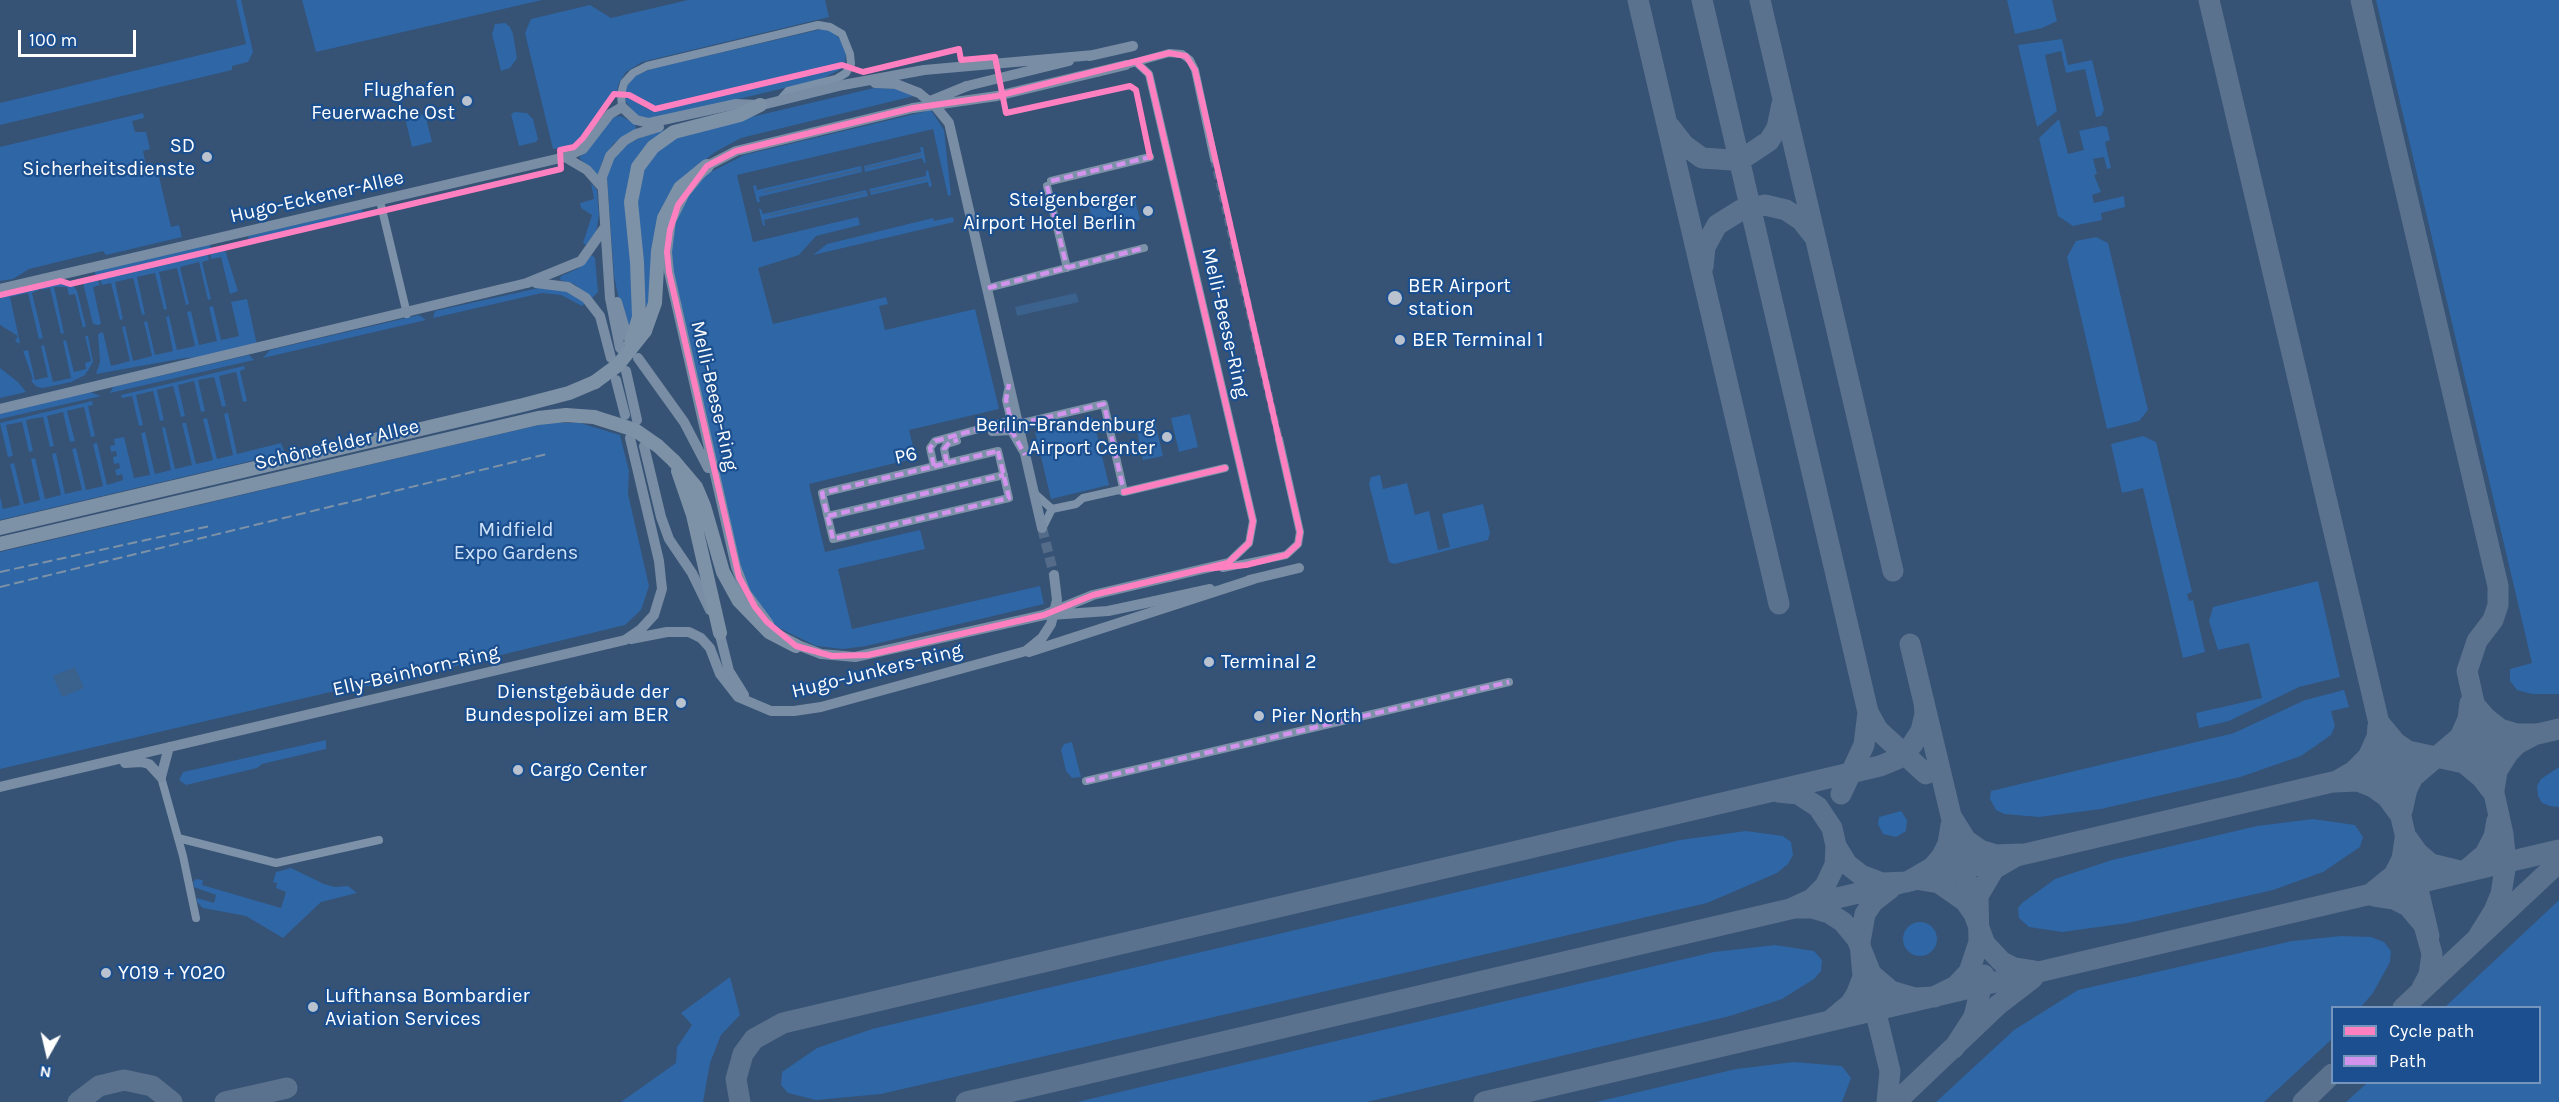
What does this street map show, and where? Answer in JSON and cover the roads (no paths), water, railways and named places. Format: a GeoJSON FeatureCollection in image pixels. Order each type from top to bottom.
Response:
{"type":"FeatureCollection","features":[{"type":"Feature","properties":{"kind":"highway"},"geometry":{"type":"LineString","coordinates":[[624,359],[639,317],[637,262],[631,202],[638,167],[653,147],[675,132],[740,116],[759,105]]}},
{"type":"Feature","properties":{"kind":"highway","name":"Schönefelder Allee"},"geometry":{"type":"LineString","coordinates":[[0,528],[523,405],[569,393],[595,382],[624,359],[645,331],[654,303],[658,250],[664,218],[680,188],[707,165]]}},
{"type":"Feature","properties":{"kind":"highway","name":"Schönefelder Allee"},"geometry":{"type":"LineString","coordinates":[[0,544],[527,421],[566,415],[594,417],[635,430],[674,461],[696,487],[704,506],[723,572],[740,601],[769,632],[796,646]]}},
{"type":"Feature","properties":{"kind":"highway"},"geometry":{"type":"LineString","coordinates":[[674,461],[693,515],[720,633]]}},
{"type":"Feature","properties":{"kind":"street"},"geometry":{"type":"LineString","coordinates":[[759,105],[736,104],[649,123],[636,120],[622,107],[621,94],[624,83],[633,73],[647,66],[818,25],[830,27],[842,34],[850,54],[850,68],[846,73],[836,79],[788,91],[778,101]]}},
{"type":"Feature","properties":{"kind":"street","name":"Melli-Beese-Ring"},"geometry":{"type":"LineString","coordinates":[[913,108],[967,86],[1133,46]]}},
{"type":"Feature","properties":{"kind":"street","name":"Melli-Beese-Ring"},"geometry":{"type":"LineString","coordinates":[[1214,159],[1195,70],[1190,60],[1173,53],[997,96],[913,108],[760,143],[736,151],[707,165],[678,205],[671,221],[667,252],[687,354],[736,567],[746,592],[767,622],[796,646],[832,656],[868,656],[1044,615],[1114,610],[1299,568]]}},
{"type":"Feature","properties":{"kind":"street"},"geometry":{"type":"LineString","coordinates":[[637,420],[610,298],[602,187],[610,156],[624,141],[636,134],[843,85],[924,70],[1094,55]]}},
{"type":"Feature","properties":{"kind":"street","name":"Melli-Beese-Ring"},"geometry":{"type":"LineString","coordinates":[[1132,64],[1149,74],[1253,521],[1249,543],[1225,565]]}},
{"type":"Feature","properties":{"kind":"street"},"geometry":{"type":"LineString","coordinates":[[778,101],[792,103],[871,83],[904,86],[919,93],[936,107],[949,123],[1042,528]]}},
{"type":"Feature","properties":{"kind":"street","name":"Hugo-Eckener-Allee"},"geometry":{"type":"LineString","coordinates":[[0,289],[565,158],[583,149],[610,114],[622,107]]}},
{"type":"Feature","properties":{"kind":"street"},"geometry":{"type":"LineString","coordinates":[[1067,268],[1049,184],[1150,157]]}},
{"type":"Feature","properties":{"kind":"street"},"geometry":{"type":"LineString","coordinates":[[565,158],[593,175],[602,187]]}},
{"type":"Feature","properties":{"kind":"street"},"geometry":{"type":"LineString","coordinates":[[380,201],[407,314]]}},
{"type":"Feature","properties":{"kind":"street"},"geometry":{"type":"LineString","coordinates":[[0,409],[407,314],[527,283],[581,261],[605,227]]}},
{"type":"Feature","properties":{"kind":"street"},"geometry":{"type":"LineString","coordinates":[[606,243],[615,294],[627,336]]}},
{"type":"Feature","properties":{"kind":"street"},"geometry":{"type":"LineString","coordinates":[[988,288],[1144,249]]}},
{"type":"Feature","properties":{"kind":"street"},"geometry":{"type":"LineString","coordinates":[[527,283],[558,284],[586,298],[600,316],[624,359],[698,444],[720,500]]}},
{"type":"Feature","properties":{"kind":"street"},"geometry":{"type":"LineString","coordinates":[[616,380],[625,415]]}},
{"type":"Feature","properties":{"kind":"street"},"geometry":{"type":"LineString","coordinates":[[934,466],[930,448],[935,441],[1008,421],[1010,417],[1006,400],[1009,384]]}},
{"type":"Feature","properties":{"kind":"street"},"geometry":{"type":"LineString","coordinates":[[1018,424],[1104,404],[1124,492]]}},
{"type":"Feature","properties":{"kind":"street"},"geometry":{"type":"LineString","coordinates":[[946,464],[943,452],[947,444],[1000,430],[1013,433],[1025,455]]}},
{"type":"Feature","properties":{"kind":"street","name":"Elly-Beinhorn-Ring"},"geometry":{"type":"LineString","coordinates":[[0,786],[625,640],[641,629],[654,615],[662,589],[659,561],[630,438]]}},
{"type":"Feature","properties":{"kind":"street","name":"Melli-Beese-Ring"},"geometry":{"type":"LineString","coordinates":[[1044,615],[1093,595],[1203,569],[1286,555],[1298,544],[1300,532],[1279,439]]}},
{"type":"Feature","properties":{"kind":"street"},"geometry":{"type":"LineString","coordinates":[[644,446],[669,539],[703,593],[720,633],[729,671],[750,702]]}},
{"type":"Feature","properties":{"kind":"street","name":"P6"},"geometry":{"type":"LineString","coordinates":[[998,451],[1009,498],[833,539],[822,493],[934,466],[998,451]]}},
{"type":"Feature","properties":{"kind":"street"},"geometry":{"type":"LineString","coordinates":[[1052,509],[1076,504],[1083,498],[1119,490],[1124,492],[1225,468]]}},
{"type":"Feature","properties":{"kind":"street","name":"P6"},"geometry":{"type":"LineString","coordinates":[[828,516],[1004,475]]}},
{"type":"Feature","properties":{"kind":"street"},"geometry":{"type":"LineString","coordinates":[[1033,492],[1052,509]]}},
{"type":"Feature","properties":{"kind":"street"},"geometry":{"type":"LineString","coordinates":[[1042,528],[1052,509]]}},
{"type":"Feature","properties":{"kind":"street","name":"Hugo-Junkers-Ring"},"geometry":{"type":"LineString","coordinates":[[625,640],[667,632],[689,633],[701,638],[710,648],[728,687],[738,697],[771,711],[786,712],[821,707],[1019,654],[1037,643],[1051,624],[1057,600],[1054,576]]}},
{"type":"Feature","properties":{"kind":"street"},"geometry":{"type":"LineString","coordinates":[[1019,654],[1254,579]]}},
{"type":"Feature","properties":{"kind":"street"},"geometry":{"type":"LineString","coordinates":[[1086,781],[1509,682]]}},
{"type":"Feature","properties":{"kind":"street"},"geometry":{"type":"LineString","coordinates":[[161,777],[169,747]]}},
{"type":"Feature","properties":{"kind":"street"},"geometry":{"type":"LineString","coordinates":[[107,762],[115,765],[141,762],[149,764],[161,777],[178,838],[196,918]]}},
{"type":"Feature","properties":{"kind":"street"},"geometry":{"type":"LineString","coordinates":[[178,838],[276,863],[379,840]]}},
{"type":"Feature","properties":{"kind":"waterway"},"geometry":{"type":"LineString","coordinates":[[866,168],[921,155]]}},
{"type":"Feature","properties":{"kind":"waterway"},"geometry":{"type":"LineString","coordinates":[[764,192],[859,170]]}},
{"type":"Feature","properties":{"kind":"waterway"},"geometry":{"type":"LineString","coordinates":[[871,192],[926,179]]}},
{"type":"Feature","properties":{"kind":"waterway"},"geometry":{"type":"LineString","coordinates":[[770,215],[864,193]]}},
{"type":"Feature","properties":{"kind":"tunnel"},"geometry":{"type":"LineString","coordinates":[[1214,159],[1279,439]]}},
{"type":"Feature","properties":{"kind":"tunnel"},"geometry":{"type":"LineString","coordinates":[[1042,528],[1054,575]]}},
{"type":"Feature","properties":{"kind":"railway"},"geometry":{"type":"LineString","coordinates":[[0,587],[547,454]]}},
{"type":"Feature","properties":{"kind":"railway"},"geometry":{"type":"LineString","coordinates":[[0,572],[210,526]]}},
{"type":"Feature","properties":{"kind":"place","name":"Flughafen Feuerwache Ost"},"geometry":{"type":"Point","coordinates":[467,101]}},
{"type":"Feature","properties":{"kind":"place","name":"SD Sicherheitsdienste"},"geometry":{"type":"Point","coordinates":[207,157]}},
{"type":"Feature","properties":{"kind":"place","name":"Steigenberger Airport Hotel Berlin"},"geometry":{"type":"Point","coordinates":[1148,211]}},
{"type":"Feature","properties":{"kind":"place","name":"BER Airport station"},"geometry":{"type":"Point","coordinates":[1395,298]}},
{"type":"Feature","properties":{"kind":"place","name":"BER Terminal 1"},"geometry":{"type":"Point","coordinates":[1400,340]}},
{"type":"Feature","properties":{"kind":"place","name":"Berlin-Brandenburg Airport Center"},"geometry":{"type":"Point","coordinates":[1167,437]}},
{"type":"Feature","properties":{"kind":"place","name":"Terminal 2"},"geometry":{"type":"Point","coordinates":[1209,662]}},
{"type":"Feature","properties":{"kind":"place","name":"Dienstgebäude der Bundespolizei am BER"},"geometry":{"type":"Point","coordinates":[681,703]}},
{"type":"Feature","properties":{"kind":"place","name":"Pier North"},"geometry":{"type":"Point","coordinates":[1259,716]}},
{"type":"Feature","properties":{"kind":"place","name":"Cargo Center"},"geometry":{"type":"Point","coordinates":[518,770]}},
{"type":"Feature","properties":{"kind":"place","name":"Y019 + Y020"},"geometry":{"type":"Point","coordinates":[106,973]}},
{"type":"Feature","properties":{"kind":"place","name":"Lufthansa Bombardier Aviation Services"},"geometry":{"type":"Point","coordinates":[313,1007]}},
{"type":"Feature","properties":{"kind":"park label","name":"Midfield Expo Gardens"},"geometry":{"type":"Point","coordinates":[516,542]}}]}
